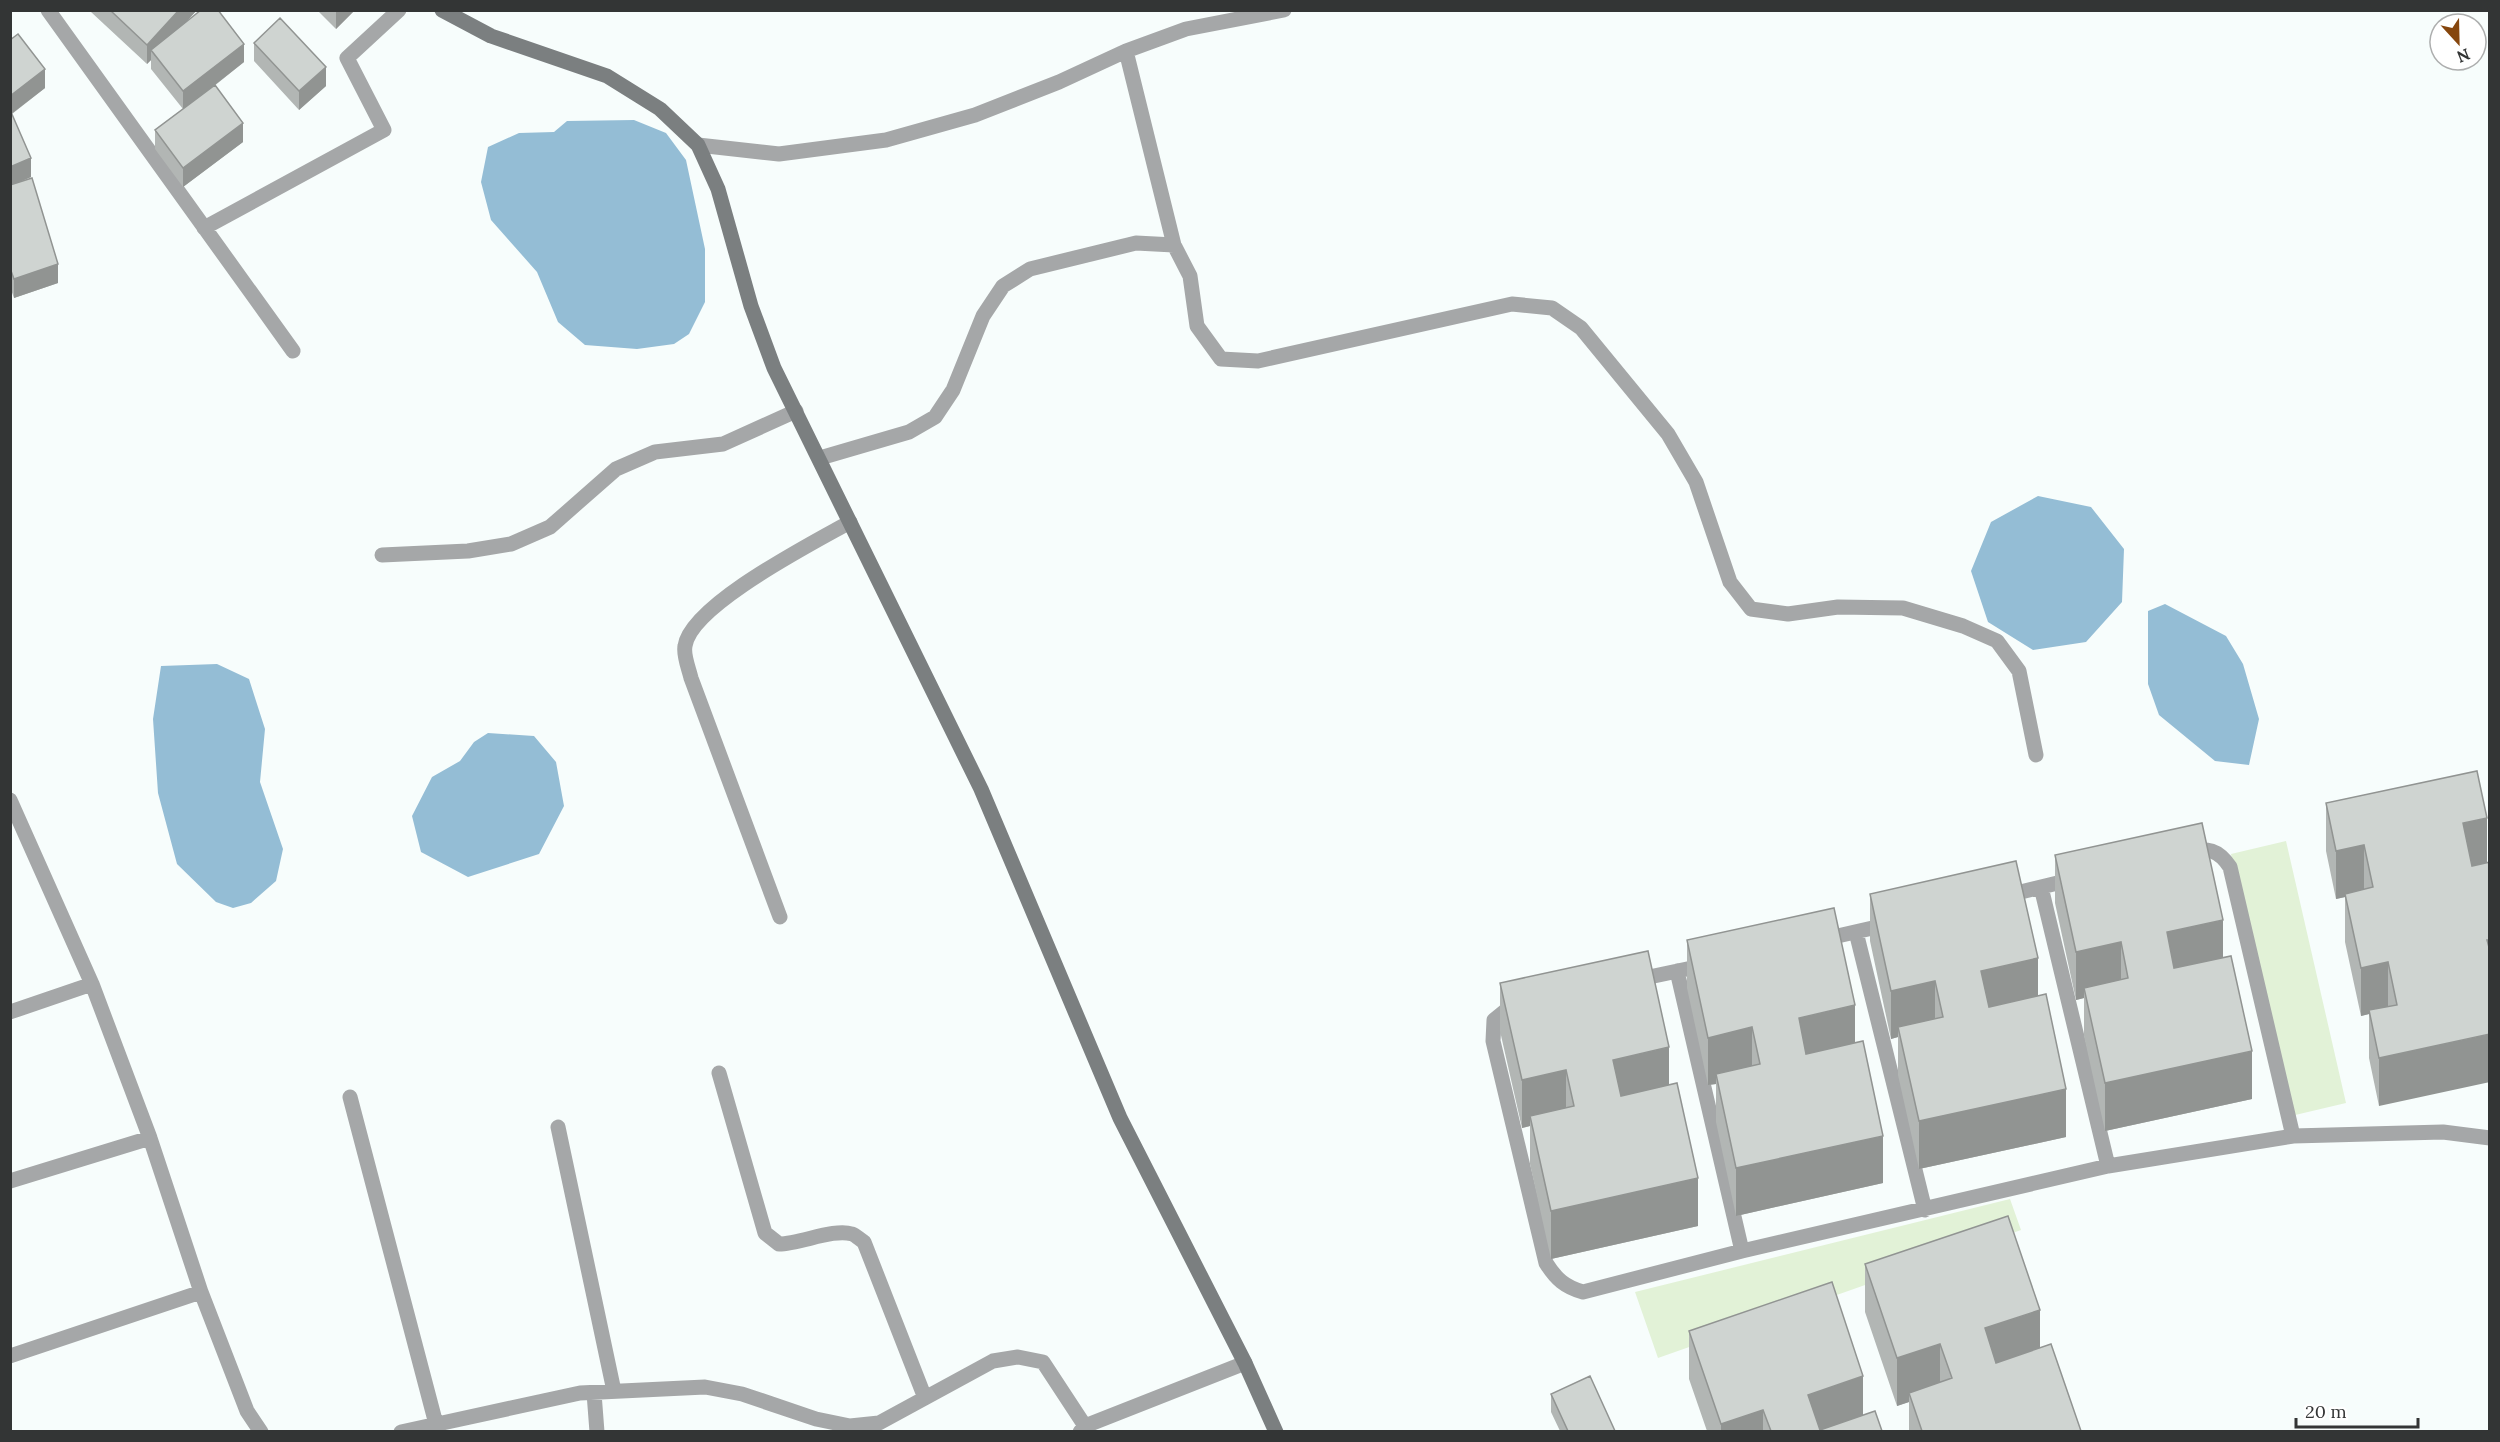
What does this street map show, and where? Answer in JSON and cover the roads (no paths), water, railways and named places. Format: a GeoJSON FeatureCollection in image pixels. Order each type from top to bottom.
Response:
{"type":"FeatureCollection","features":[{"type":"Feature","properties":{"kind":"street"},"geometry":{"type":"LineString","coordinates":[[48,10],[293,351]]}},
{"type":"Feature","properties":{"kind":"street"},"geometry":{"type":"LineString","coordinates":[[204,228],[384,130],[347,58],[399,10]]}},
{"type":"Feature","properties":{"kind":"street"},"geometry":{"type":"LineString","coordinates":[[442,10],[491,36],[607,76],[660,109],[698,145],[718,189],[751,306],[774,368],[981,789],[1120,1118],[1245,1363],[1276,1431]]}},
{"type":"Feature","properties":{"kind":"street"},"geometry":{"type":"LineString","coordinates":[[698,145],[780,154],[886,140],[975,115],[1059,82],[1126,51],[1186,29],[1239,14],[1284,10]]}},
{"type":"Feature","properties":{"kind":"street"},"geometry":{"type":"LineString","coordinates":[[1126,51],[1174,245],[1190,276],[1197,326],[1221,359],[1258,361],[1512,304],[1552,308],[1581,328],[1668,434],[1696,482],[1730,582],[1751,609],[1788,614],[1838,607],[1903,608],[1963,626],[1996,641],[2019,671],[2036,755]]}},
{"type":"Feature","properties":{"kind":"street"},"geometry":{"type":"LineString","coordinates":[[820,458],[909,432],[935,417],[953,390],[983,316],[1003,286],[1030,269],[1136,243],[1174,245]]}},
{"type":"Feature","properties":{"kind":"street"},"geometry":{"type":"LineString","coordinates":[[382,555],[468,551],[511,544],[550,527],[616,469],[655,452],[723,444],[796,411]]}},
{"type":"Feature","properties":{"kind":"street"},"geometry":{"type":"LineString","coordinates":[[780,917],[691,678],[685,646],[697,622],[728,596],[850,522]]}},
{"type":"Feature","properties":{"kind":"street"},"geometry":{"type":"LineString","coordinates":[[10,800],[92,984],[150,1138],[201,1292],[247,1411],[261,1431]]}},
{"type":"Feature","properties":{"kind":"street"},"geometry":{"type":"LineString","coordinates":[[2167,856],[2209,848],[2222,855],[2230,867],[2293,1136]]}},
{"type":"Feature","properties":{"kind":"street"},"geometry":{"type":"LineString","coordinates":[[1983,901],[2087,876]]}},
{"type":"Feature","properties":{"kind":"street"},"geometry":{"type":"LineString","coordinates":[[2041,887],[2108,1166]]}},
{"type":"Feature","properties":{"kind":"street"},"geometry":{"type":"LineString","coordinates":[[1800,944],[1902,921]]}},
{"type":"Feature","properties":{"kind":"street"},"geometry":{"type":"LineString","coordinates":[[1856,932],[1925,1210]]}},
{"type":"Feature","properties":{"kind":"street"},"geometry":{"type":"LineString","coordinates":[[1621,983],[1722,962]]}},
{"type":"Feature","properties":{"kind":"street"},"geometry":{"type":"LineString","coordinates":[[1677,971],[1742,1251]]}},
{"type":"Feature","properties":{"kind":"street"},"geometry":{"type":"LineString","coordinates":[[10,1012],[92,984]]}},
{"type":"Feature","properties":{"kind":"street"},"geometry":{"type":"LineString","coordinates":[[1532,1002],[1510,1007],[1494,1020],[1493,1041],[1546,1263],[1555,1277],[1569,1288],[1583,1292],[1742,1251],[2108,1166],[2293,1136],[2443,1132],[2490,1138]]}},
{"type":"Feature","properties":{"kind":"street"},"geometry":{"type":"LineString","coordinates":[[719,1073],[765,1233],[779,1244],[795,1244],[838,1233],[853,1234],[864,1242],[925,1398]]}},
{"type":"Feature","properties":{"kind":"street"},"geometry":{"type":"LineString","coordinates":[[350,1097],[436,1424]]}},
{"type":"Feature","properties":{"kind":"street"},"geometry":{"type":"LineString","coordinates":[[558,1127],[614,1391]]}},
{"type":"Feature","properties":{"kind":"street"},"geometry":{"type":"LineString","coordinates":[[10,1181],[150,1138]]}},
{"type":"Feature","properties":{"kind":"street"},"geometry":{"type":"LineString","coordinates":[[10,1356],[201,1292]]}},
{"type":"Feature","properties":{"kind":"street"},"geometry":{"type":"LineString","coordinates":[[401,1431],[594,1393],[705,1387],[742,1394],[816,1419],[850,1426],[878,1427],[993,1360],[1018,1357],[1043,1362],[1082,1429],[1245,1363]]}},
{"type":"Feature","properties":{"kind":"street"},"geometry":{"type":"LineString","coordinates":[[594,1393],[597,1431]]}},
{"type":"Feature","properties":{"kind":"water"},"geometry":{"type":"Polygon","coordinates":[[[634,120],[666,133],[686,160],[705,249],[705,302],[689,334],[674,344],[637,349],[585,345],[558,322],[537,272],[491,220],[481,182],[488,147],[519,133],[554,132],[567,121],[634,120]]]}},
{"type":"Feature","properties":{"kind":"water"},"geometry":{"type":"Polygon","coordinates":[[[2038,496],[2091,507],[2124,549],[2122,602],[2086,642],[2033,650],[1988,622],[1971,571],[1991,522],[2038,496]]]}},
{"type":"Feature","properties":{"kind":"water"},"geometry":{"type":"Polygon","coordinates":[[[2165,604],[2226,636],[2243,664],[2259,719],[2249,765],[2215,761],[2159,715],[2148,684],[2148,611],[2165,604]]]}},
{"type":"Feature","properties":{"kind":"water"},"geometry":{"type":"Polygon","coordinates":[[[217,664],[249,679],[265,729],[260,782],[283,849],[276,881],[251,903],[233,908],[216,902],[177,864],[158,793],[153,719],[161,666],[217,664]]]}},
{"type":"Feature","properties":{"kind":"water"},"geometry":{"type":"Polygon","coordinates":[[[488,733],[534,736],[556,762],[564,806],[539,854],[468,877],[421,852],[412,816],[432,777],[460,761],[474,742],[488,733]]]}}]}
